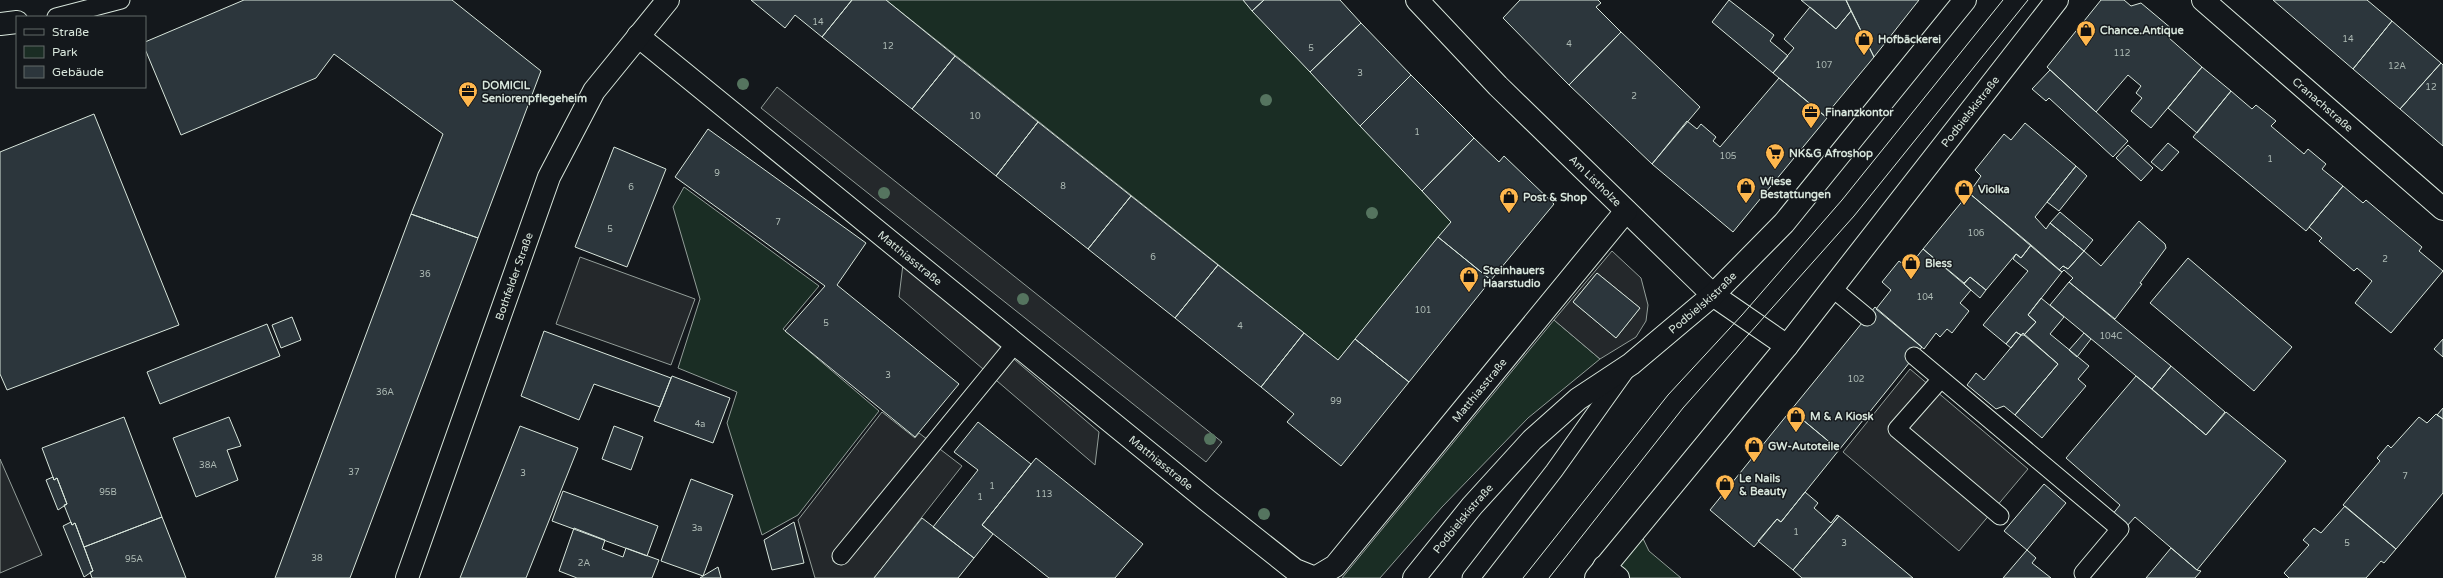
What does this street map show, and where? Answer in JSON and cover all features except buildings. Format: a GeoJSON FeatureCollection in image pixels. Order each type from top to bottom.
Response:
{"type":"FeatureCollection","features":[{"type":"Feature","properties":{"kind":"street","name":"Bothfelder Straße"},"geometry":{"type":"LineString","coordinates":[[407,578],[549,176],[594,91],[668,0]]}},
{"type":"Feature","properties":{"kind":"street","name":"Am Listholze"},"geometry":{"type":"LineString","coordinates":[[1417,0],[1498,86],[1713,295],[1787,346]]}},
{"type":"Feature","properties":{"kind":"street","name":"Podbielskistraße"},"geometry":{"type":"LineString","coordinates":[[1414,578],[1472,506],[1532,440],[1578,399],[1631,364],[1713,295],[1784,223],[1965,0]]}},
{"type":"Feature","properties":{"kind":"street","name":"Podbielskistraße"},"geometry":{"type":"LineString","coordinates":[[1606,574],[1787,346],[2057,0]]}},
{"type":"Feature","properties":{"kind":"street","name":"Cranachstraße"},"geometry":{"type":"LineString","coordinates":[[2203,0],[2443,209]]}},
{"type":"Feature","properties":{"kind":"street"},"geometry":{"type":"LineString","coordinates":[[0,24],[16,22]]}},
{"type":"Feature","properties":{"kind":"street","name":"Matthiasstraße"},"geometry":{"type":"LineString","coordinates":[[638,36],[1015,344],[1295,570],[1315,578],[1334,566],[1626,211]]}},
{"type":"Feature","properties":{"kind":"lane"},"geometry":{"type":"LineString","coordinates":[[60,16],[121,0]]}},
{"type":"Feature","properties":{"kind":"lane"},"geometry":{"type":"LineString","coordinates":[[1832,288],[1867,317]]}},
{"type":"Feature","properties":{"kind":"lane"},"geometry":{"type":"LineString","coordinates":[[841,556],[1015,344]]}},
{"type":"Feature","properties":{"kind":"lane"},"geometry":{"type":"LineString","coordinates":[[1914,356],[2120,529],[2083,573]]}},
{"type":"Feature","properties":{"kind":"lane"},"geometry":{"type":"LineString","coordinates":[[1471,578],[1554,471],[1631,364]]}},
{"type":"Feature","properties":{"kind":"lane"},"geometry":{"type":"LineString","coordinates":[[1941,379],[1897,430],[2000,516]]}},
{"type":"Feature","properties":{"kind":"green space"},"geometry":{"type":"Polygon","coordinates":[[[886,0],[1243,0],[1451,222],[1338,360],[886,0]]]}},
{"type":"Feature","properties":{"kind":"green space"},"geometry":{"type":"Polygon","coordinates":[[[684,187],[819,286],[783,329],[879,411],[798,515],[762,535],[727,423],[737,392],[678,368],[700,299],[673,207],[684,187]]]}},
{"type":"Feature","properties":{"kind":"green space"},"geometry":{"type":"Polygon","coordinates":[[[1554,320],[1600,359],[1528,418],[1442,507],[1380,578],[1342,578],[1554,320]]]}},
{"type":"Feature","properties":{"kind":"green space"},"geometry":{"type":"Polygon","coordinates":[[[1637,526],[1649,551],[1681,578],[1596,578],[1637,526]]]}},
{"type":"Feature","properties":{"kind":"shaded area"},"geometry":{"type":"Polygon","coordinates":[[[777,87],[1222,442],[1206,462],[761,108],[777,87]]]}},
{"type":"Feature","properties":{"kind":"shaded area"},"geometry":{"type":"Polygon","coordinates":[[[1612,251],[1641,278],[1648,305],[1646,321],[1636,337],[1600,359],[1554,320],[1612,251]],[[1597,273],[1573,302],[1616,338],[1640,308],[1597,273]]]}},
{"type":"Feature","properties":{"kind":"shaded area"},"geometry":{"type":"Polygon","coordinates":[[[580,257],[695,299],[671,365],[556,324],[580,257]]]}},
{"type":"Feature","properties":{"kind":"shaded area"},"geometry":{"type":"Polygon","coordinates":[[[903,264],[1099,432],[1095,465],[899,297],[903,264]]]}},
{"type":"Feature","properties":{"kind":"shaded area"},"geometry":{"type":"Polygon","coordinates":[[[1910,369],[2028,469],[1959,551],[1843,452],[1910,369]]]}},
{"type":"Feature","properties":{"kind":"shaded area"},"geometry":{"type":"Polygon","coordinates":[[[882,412],[915,438],[919,433],[962,466],[874,578],[815,578],[798,520],[882,412]]]}},
{"type":"Feature","properties":{"kind":"shaded area"},"geometry":{"type":"Polygon","coordinates":[[[0,459],[42,555],[0,573],[0,459]]]}},
{"type":"Feature","properties":{"kind":"tram line"},"geometry":{"type":"LineString","coordinates":[[1523,578],[1668,395],[1742,315],[1842,200],[2003,0]]}},
{"type":"Feature","properties":{"kind":"tram line"},"geometry":{"type":"LineString","coordinates":[[1549,578],[1683,408],[1854,216],[2028,0]]}},
{"type":"Feature","properties":{"kind":"place","name":"Chance.Antique"},"geometry":{"type":"Point","coordinates":[2086,47]}},
{"type":"Feature","properties":{"kind":"place","name":"Hofbäckerei"},"geometry":{"type":"Point","coordinates":[1864,56]}},
{"type":"Feature","properties":{"kind":"place","name":"DOMICIL Seniorenpflegeheim"},"geometry":{"type":"Point","coordinates":[468,108]}},
{"type":"Feature","properties":{"kind":"place","name":"Finanzkontor"},"geometry":{"type":"Point","coordinates":[1811,129]}},
{"type":"Feature","properties":{"kind":"place","name":"NK&G Afroshop"},"geometry":{"type":"Point","coordinates":[1775,170]}},
{"type":"Feature","properties":{"kind":"place","name":"Wiese Bestattungen"},"geometry":{"type":"Point","coordinates":[1746,204]}},
{"type":"Feature","properties":{"kind":"place","name":"Violka"},"geometry":{"type":"Point","coordinates":[1964,206]}},
{"type":"Feature","properties":{"kind":"place","name":"Post & Shop"},"geometry":{"type":"Point","coordinates":[1509,214]}},
{"type":"Feature","properties":{"kind":"place","name":"Bless"},"geometry":{"type":"Point","coordinates":[1911,280]}},
{"type":"Feature","properties":{"kind":"place","name":"Steinhauers Haarstudio"},"geometry":{"type":"Point","coordinates":[1469,293]}},
{"type":"Feature","properties":{"kind":"place","name":"M & A Kiosk"},"geometry":{"type":"Point","coordinates":[1796,433]}},
{"type":"Feature","properties":{"kind":"place","name":"GW-Autoteile"},"geometry":{"type":"Point","coordinates":[1754,463]}},
{"type":"Feature","properties":{"kind":"place","name":"Le Nails & Beauty"},"geometry":{"type":"Point","coordinates":[1725,501]}}]}
